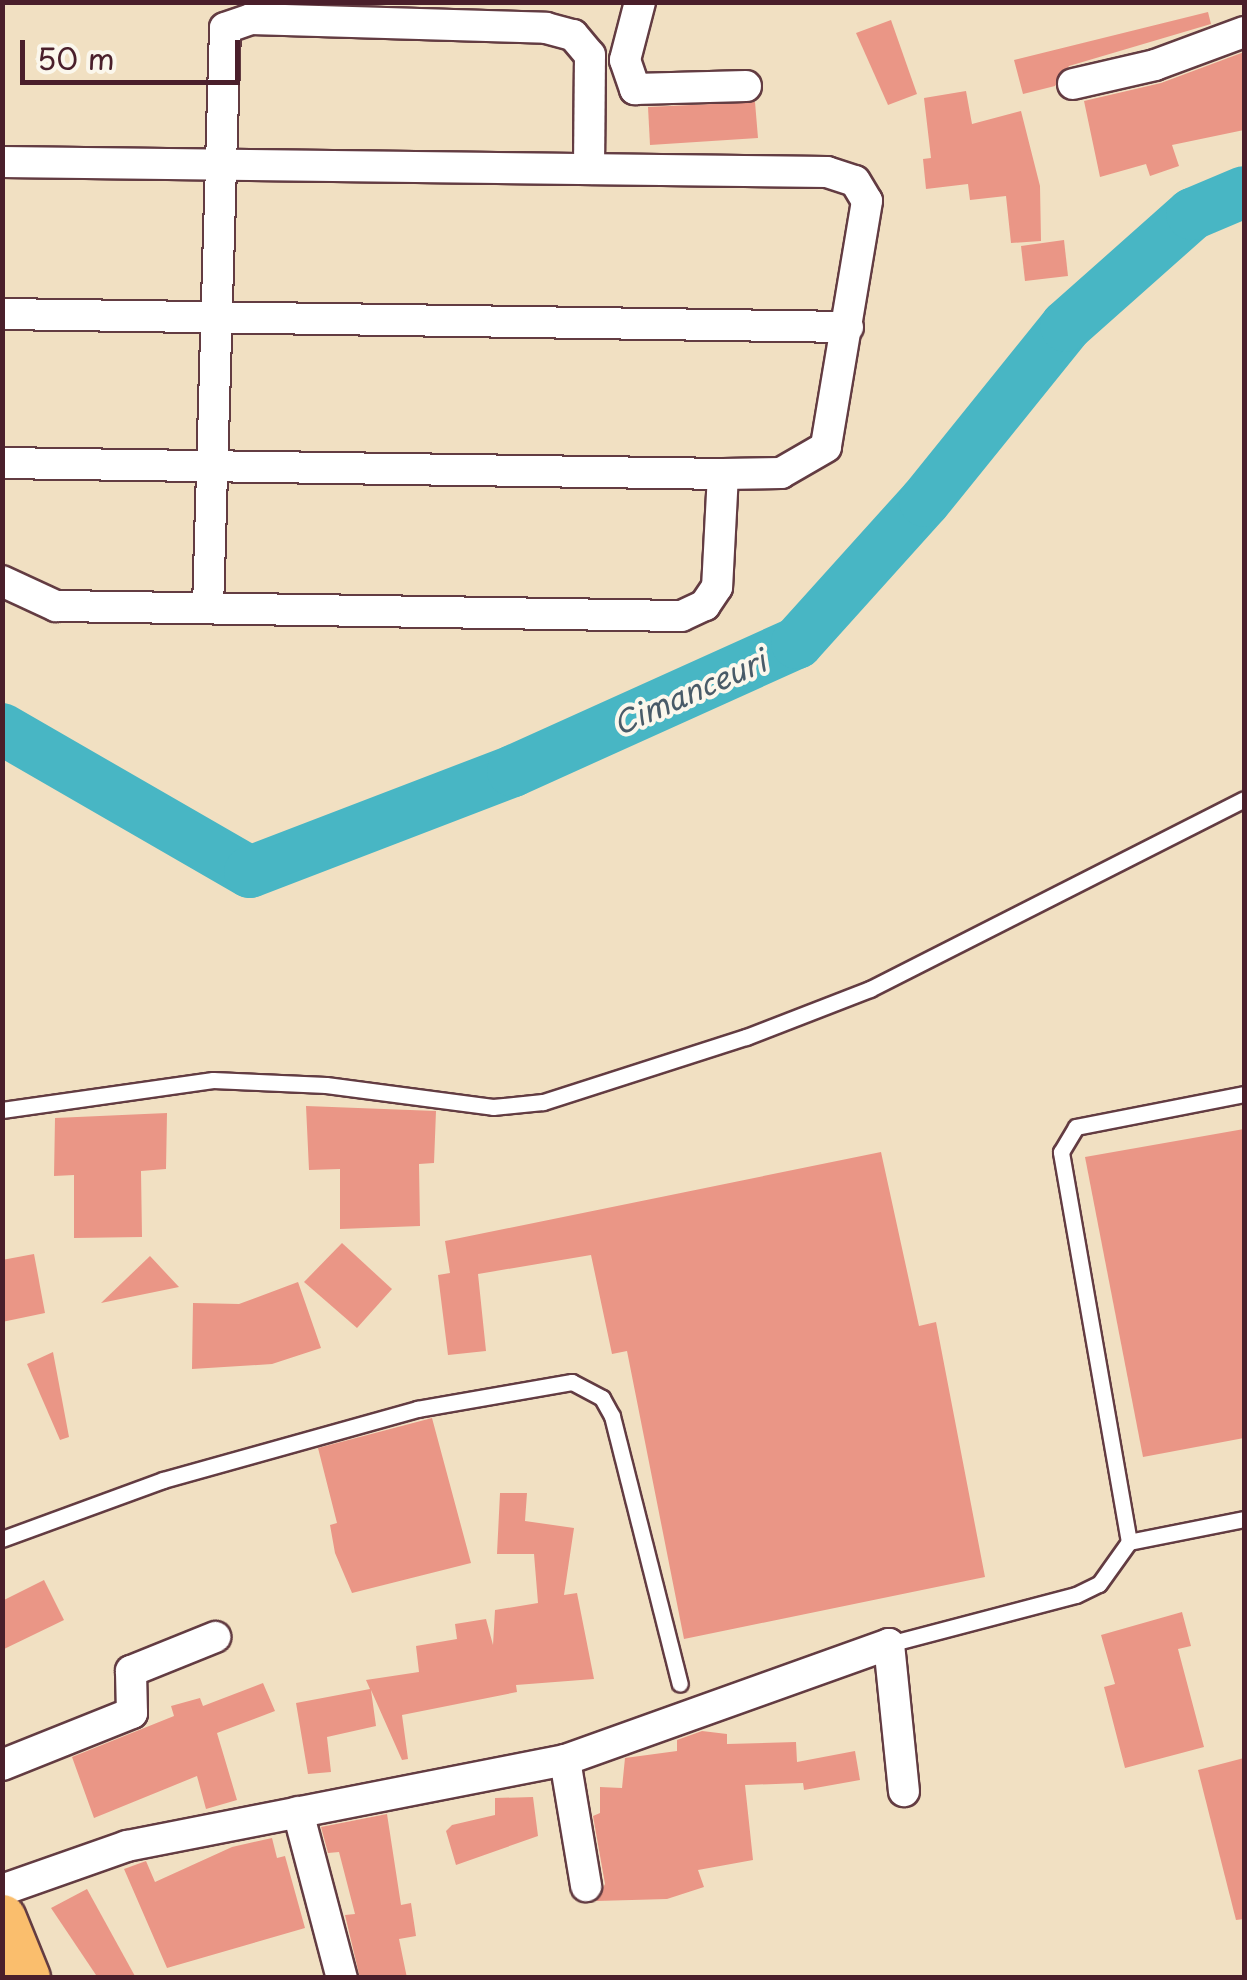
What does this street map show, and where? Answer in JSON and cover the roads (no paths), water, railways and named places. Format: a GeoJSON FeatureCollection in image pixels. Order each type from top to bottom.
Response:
{"type":"FeatureCollection","features":[{"type":"Feature","properties":{"kind":"main road"},"geometry":{"type":"LineString","coordinates":[[2,1919],[26,1978]]}},
{"type":"Feature","properties":{"kind":"street"},"geometry":{"type":"LineString","coordinates":[[640,2],[625,60],[636,89],[746,86]]}},
{"type":"Feature","properties":{"kind":"street"},"geometry":{"type":"LineString","coordinates":[[208,608],[225,28],[252,19],[452,14],[546,28],[573,36],[590,55],[589,169]]}},
{"type":"Feature","properties":{"kind":"street"},"geometry":{"type":"LineString","coordinates":[[1073,84],[1155,65],[1244,32]]}},
{"type":"Feature","properties":{"kind":"street"},"geometry":{"type":"LineString","coordinates":[[2,162],[827,172],[855,181],[867,201],[826,447],[781,474],[2,463]]}},
{"type":"Feature","properties":{"kind":"street"},"geometry":{"type":"LineString","coordinates":[[2,314],[848,328]]}},
{"type":"Feature","properties":{"kind":"street"},"geometry":{"type":"LineString","coordinates":[[2,581],[56,606],[680,616],[704,605],[717,587],[724,474]]}},
{"type":"Feature","properties":{"kind":"street"},"geometry":{"type":"LineString","coordinates":[[2,1765],[132,1713],[131,1671],[215,1637]]}},
{"type":"Feature","properties":{"kind":"street"},"geometry":{"type":"LineString","coordinates":[[2,1890],[126,1846],[565,1760],[889,1644],[904,1790]]}},
{"type":"Feature","properties":{"kind":"street"},"geometry":{"type":"LineString","coordinates":[[565,1760],[586,1886]]}},
{"type":"Feature","properties":{"kind":"street"},"geometry":{"type":"LineString","coordinates":[[298,1812],[342,1978]]}},
{"type":"Feature","properties":{"kind":"lane"},"geometry":{"type":"LineString","coordinates":[[2,1110],[213,1080],[326,1085],[493,1107],[542,1102],[746,1037],[870,989],[1244,799]]}},
{"type":"Feature","properties":{"kind":"lane"},"geometry":{"type":"LineString","coordinates":[[1129,1542],[1061,1152],[1076,1127],[1244,1094]]}},
{"type":"Feature","properties":{"kind":"lane"},"geometry":{"type":"LineString","coordinates":[[2,1539],[163,1480],[398,1414],[572,1382],[602,1398],[612,1416],[680,1684]]}},
{"type":"Feature","properties":{"kind":"lane"},"geometry":{"type":"LineString","coordinates":[[889,1644],[1076,1596],[1099,1584],[1129,1542],[1244,1519]]}},
{"type":"Feature","properties":{"kind":"waterway","name":"Cimanceuri"},"geometry":{"type":"LineString","coordinates":[[2,729],[250,872],[513,771],[797,643],[925,501],[1066,326],[1192,214],[1244,192]]}}]}
